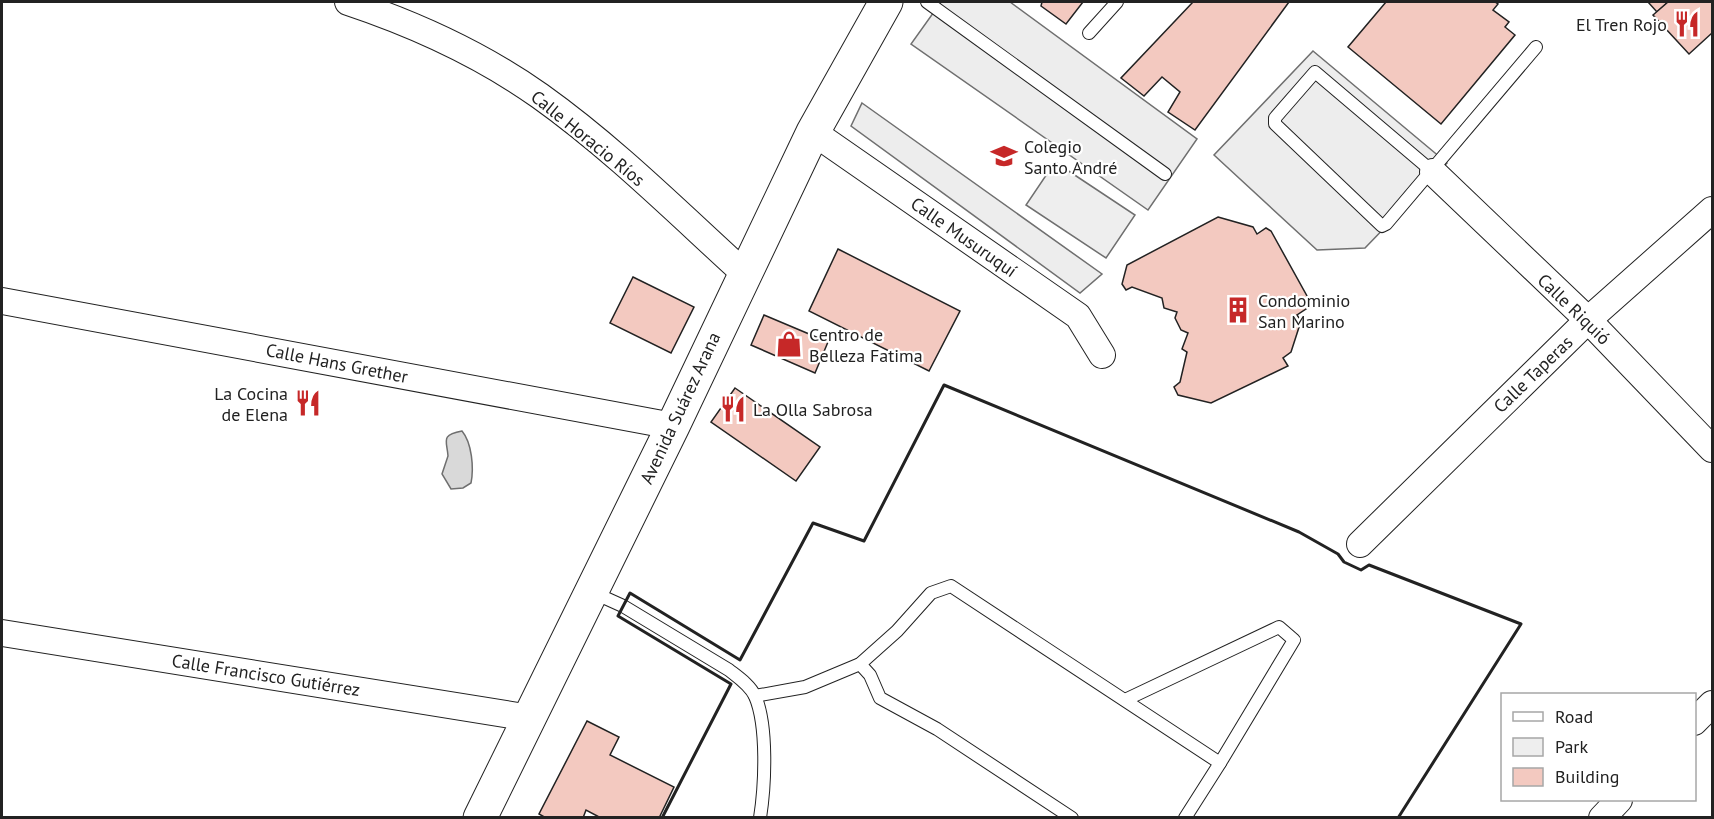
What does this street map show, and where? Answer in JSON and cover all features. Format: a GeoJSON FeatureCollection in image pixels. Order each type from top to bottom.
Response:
{"type":"FeatureCollection","features":[{"type":"Feature","properties":{"kind":"main road","name":"Avenida Suárez Arana"},"geometry":{"type":"LineString","coordinates":[[480,818],[673,426],[813,132],[881,3]]}},
{"type":"Feature","properties":{"kind":"street","name":"Calle Horacio Ríos"},"geometry":{"type":"LineString","coordinates":[[348,2],[391,16],[467,53],[538,95],[585,131],[744,273]]}},
{"type":"Feature","properties":{"kind":"street","name":"Calle Musuruquí"},"geometry":{"type":"LineString","coordinates":[[813,132],[1078,316],[1102,355]]}},
{"type":"Feature","properties":{"kind":"street","name":"Calle Riquió"},"geometry":{"type":"LineString","coordinates":[[1433,172],[1588,320],[1713,449]]}},
{"type":"Feature","properties":{"kind":"street","name":"Calle Taperas"},"geometry":{"type":"LineString","coordinates":[[1360,544],[1588,320],[1713,210]]}},
{"type":"Feature","properties":{"kind":"street","name":"Calle Hans Grether"},"geometry":{"type":"LineString","coordinates":[[2,301],[673,426]]}},
{"type":"Feature","properties":{"kind":"street","name":"Calle Francisco Gutiérrez"},"geometry":{"type":"LineString","coordinates":[[2,633],[530,718]]}},
{"type":"Feature","properties":{"kind":"street"},"geometry":{"type":"LineString","coordinates":[[1696,722],[1713,704]]}},
{"type":"Feature","properties":{"kind":"street"},"geometry":{"type":"LineString","coordinates":[[1602,818],[1618,801]]}},
{"type":"Feature","properties":{"kind":"lane"},"geometry":{"type":"LineString","coordinates":[[927,2],[1166,174]]}},
{"type":"Feature","properties":{"kind":"lane"},"geometry":{"type":"LineString","coordinates":[[1089,33],[1117,2]]}},
{"type":"Feature","properties":{"kind":"lane"},"geometry":{"type":"LineString","coordinates":[[1433,172],[1315,72],[1274,121],[1382,226],[1433,172],[1536,47]]}},
{"type":"Feature","properties":{"kind":"lane"},"geometry":{"type":"LineString","coordinates":[[755,696],[806,687],[860,664],[897,631],[931,593],[951,586],[1220,763]]}},
{"type":"Feature","properties":{"kind":"lane"},"geometry":{"type":"LineString","coordinates":[[591,592],[623,606],[729,670],[743,680],[755,696],[763,730],[760,818]]}},
{"type":"Feature","properties":{"kind":"lane"},"geometry":{"type":"LineString","coordinates":[[1125,700],[1279,627],[1294,640],[1185,818]]}},
{"type":"Feature","properties":{"kind":"lane"},"geometry":{"type":"LineString","coordinates":[[860,664],[870,675],[880,698],[937,729],[1072,818]]}},
{"type":"Feature","properties":{"kind":"green space"},"geometry":{"type":"Polygon","coordinates":[[[1055,162],[1135,215],[1106,258],[1026,205],[1055,162]]]}},
{"type":"Feature","properties":{"kind":"shaded area"},"geometry":{"type":"Polygon","coordinates":[[[941,2],[1010,2],[1197,139],[1148,210],[911,44],[941,2]]]}},
{"type":"Feature","properties":{"kind":"shaded area"},"geometry":{"type":"Polygon","coordinates":[[[1313,51],[1447,163],[1365,248],[1317,250],[1214,155],[1313,51]]]}},
{"type":"Feature","properties":{"kind":"shaded area"},"geometry":{"type":"Polygon","coordinates":[[[862,103],[1102,274],[1080,293],[851,126],[862,103]]]}},
{"type":"Feature","properties":{"kind":"shaded area"},"geometry":{"type":"Polygon","coordinates":[[[462,431],[468,442],[471,456],[471,483],[463,488],[451,489],[442,474],[448,456],[446,439],[450,434],[462,431]]]}},
{"type":"Feature","properties":{"kind":"building"},"geometry":{"type":"Polygon","coordinates":[[[1042,2],[1083,2],[1066,24],[1041,6],[1042,2]]]}},
{"type":"Feature","properties":{"kind":"building"},"geometry":{"type":"Polygon","coordinates":[[[1193,2],[1289,2],[1195,130],[1168,112],[1180,92],[1162,77],[1144,96],[1121,78],[1193,2]]]}},
{"type":"Feature","properties":{"kind":"building"},"geometry":{"type":"Polygon","coordinates":[[[1386,2],[1495,2],[1498,4],[1493,10],[1509,22],[1505,27],[1515,35],[1441,124],[1348,47],[1386,2]]]}},
{"type":"Feature","properties":{"kind":"building"},"geometry":{"type":"Polygon","coordinates":[[[1648,2],[1668,2],[1657,12],[1648,2]]]}},
{"type":"Feature","properties":{"kind":"building","name":"El Tren Rojo"},"geometry":{"type":"Polygon","coordinates":[[[1668,2],[1712,2],[1712,33],[1689,54],[1653,15],[1668,2]]]}},
{"type":"Feature","properties":{"kind":"building","name":"Condominio San Marino"},"geometry":{"type":"Polygon","coordinates":[[[1218,217],[1253,227],[1257,234],[1266,228],[1271,231],[1312,305],[1297,315],[1301,321],[1291,352],[1283,358],[1288,366],[1211,403],[1178,395],[1174,387],[1180,382],[1187,352],[1182,349],[1188,333],[1181,330],[1175,318],[1177,312],[1164,308],[1162,298],[1132,287],[1126,290],[1122,284],[1127,265],[1218,217]]]}},
{"type":"Feature","properties":{"kind":"building"},"geometry":{"type":"Polygon","coordinates":[[[838,249],[960,311],[929,371],[809,311],[838,249]]]}},
{"type":"Feature","properties":{"kind":"building"},"geometry":{"type":"Polygon","coordinates":[[[633,277],[694,307],[671,353],[610,323],[633,277]]]}},
{"type":"Feature","properties":{"kind":"building","name":"Centro de Belleza Fatima"},"geometry":{"type":"Polygon","coordinates":[[[764,315],[828,342],[815,373],[751,345],[764,315]]]}},
{"type":"Feature","properties":{"kind":"building"},"geometry":{"type":"Polygon","coordinates":[[[735,388],[820,447],[796,481],[711,422],[735,388]]]}},
{"type":"Feature","properties":{"kind":"building"},"geometry":{"type":"Polygon","coordinates":[[[587,721],[619,737],[610,755],[674,787],[659,818],[601,818],[586,810],[583,818],[546,818],[539,814],[587,721]]]}},
{"type":"Feature","properties":{"kind":"wall"},"geometry":{"type":"LineString","coordinates":[[662,818],[731,684],[618,616],[630,593],[740,660],[813,523],[864,541],[944,385],[1299,532],[1338,554],[1344,562],[1361,570],[1369,565],[1521,624],[1398,818]]}},
{"type":"Feature","properties":{"kind":"place","name":"El Tren Rojo"},"geometry":{"type":"Point","coordinates":[1687,24]}},
{"type":"Feature","properties":{"kind":"place","name":"Colegio Santo André"},"geometry":{"type":"Point","coordinates":[1004,156]}},
{"type":"Feature","properties":{"kind":"place","name":"Condominio San Marino"},"geometry":{"type":"Point","coordinates":[1238,310]}},
{"type":"Feature","properties":{"kind":"place","name":"Centro de Belleza Fatima"},"geometry":{"type":"Point","coordinates":[789,344]}},
{"type":"Feature","properties":{"kind":"place","name":"La Cocina de Elena"},"geometry":{"type":"Point","coordinates":[308,403]}},
{"type":"Feature","properties":{"kind":"place","name":"La Olla Sabrosa"},"geometry":{"type":"Point","coordinates":[733,409]}}]}
